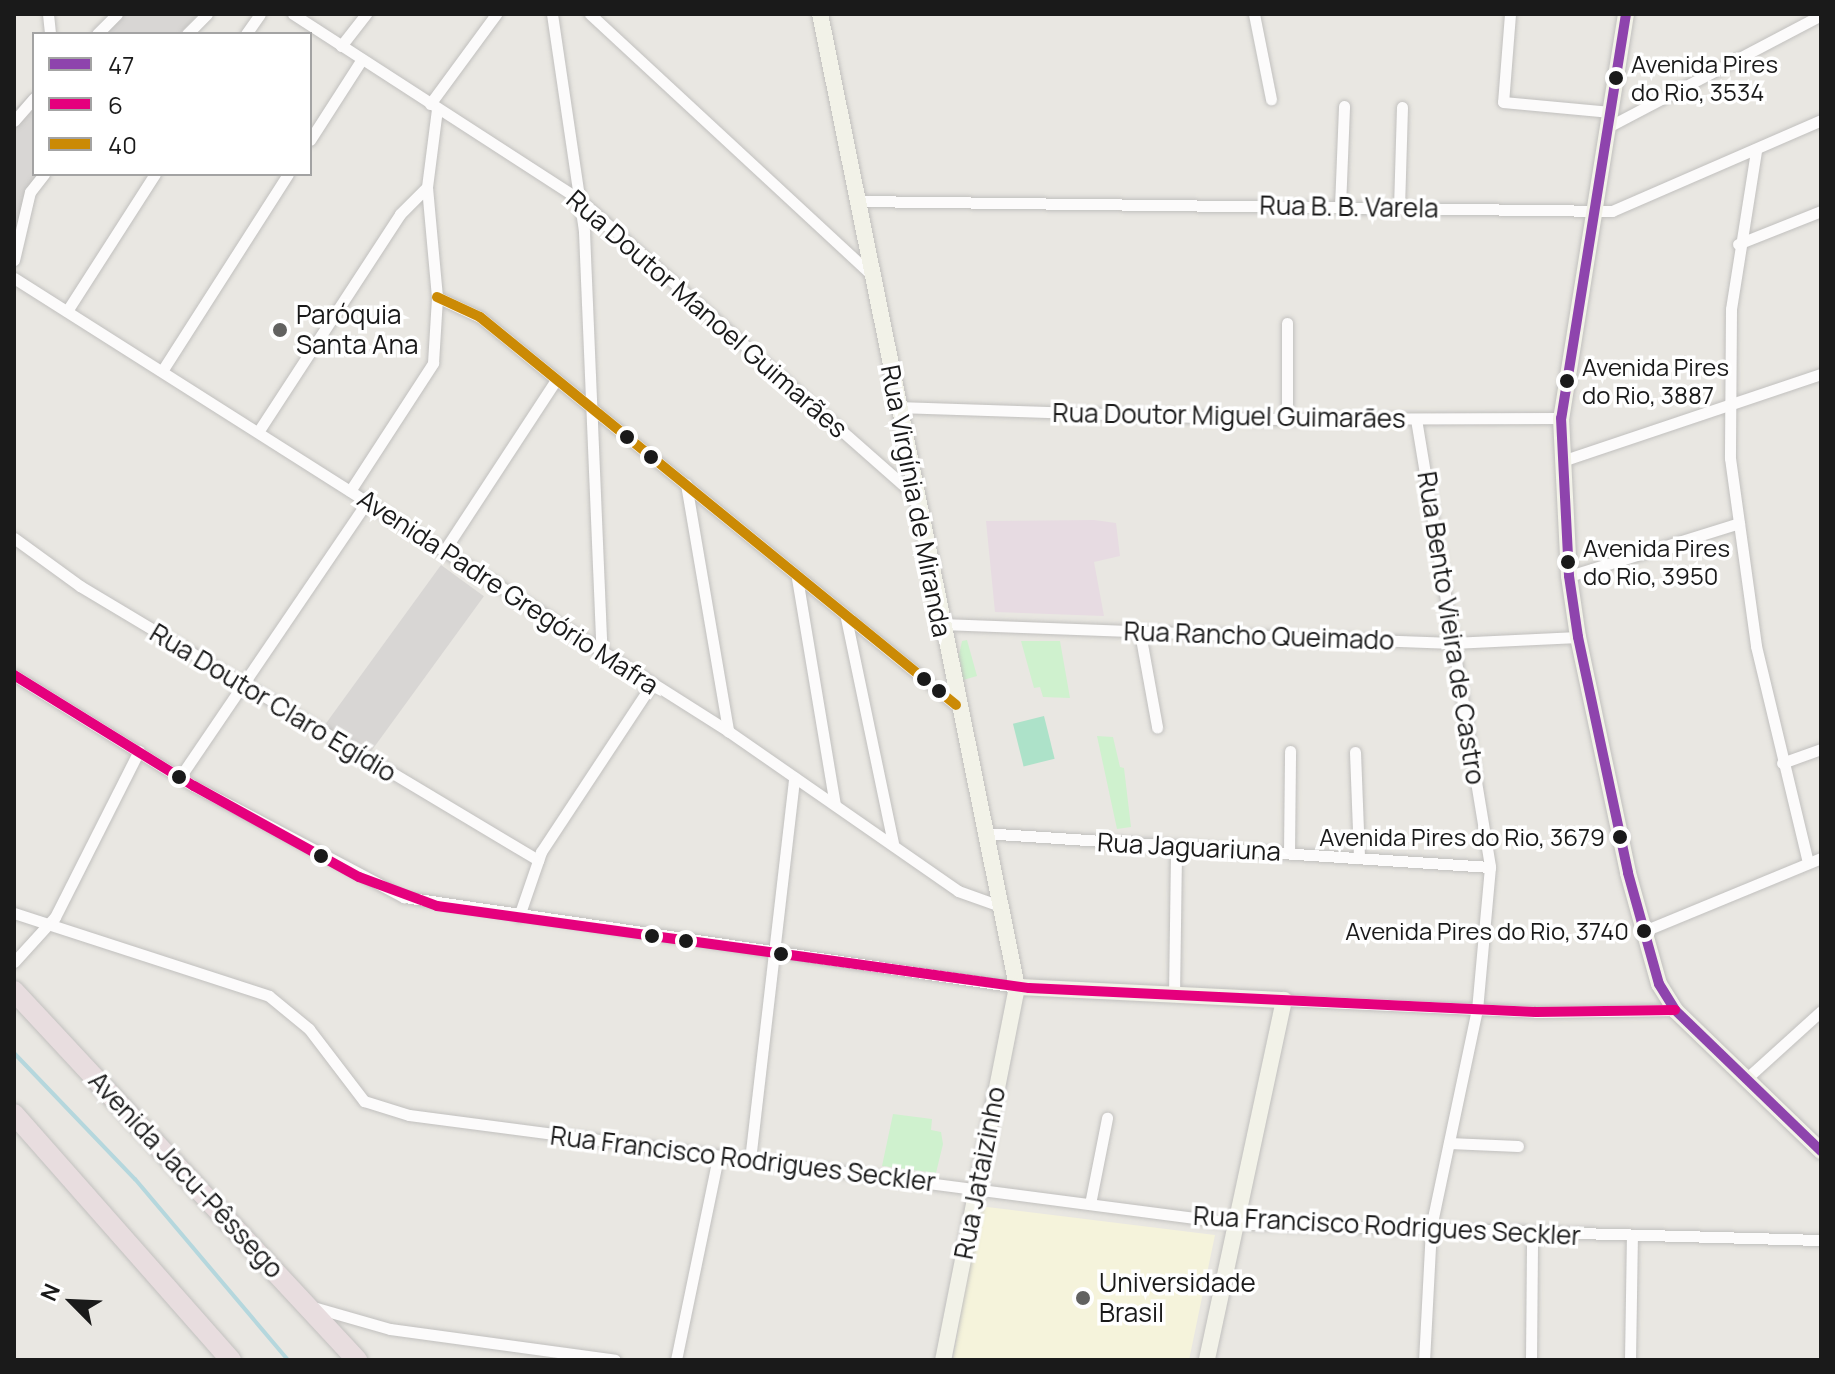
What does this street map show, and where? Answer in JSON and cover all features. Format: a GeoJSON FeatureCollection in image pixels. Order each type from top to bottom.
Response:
{"type":"FeatureCollection","features":[{"type":"Feature","properties":{"kind":"highway","name":"Avenida Jacu-Pêssego"},"geometry":{"type":"LineString","coordinates":[[14,991],[357,1360]]}},
{"type":"Feature","properties":{"kind":"highway"},"geometry":{"type":"LineString","coordinates":[[14,1114],[231,1360]]}},
{"type":"Feature","properties":{"kind":"street"},"geometry":{"type":"LineString","coordinates":[[99,32],[117,14]]}},
{"type":"Feature","properties":{"kind":"street"},"geometry":{"type":"LineString","coordinates":[[189,32],[207,14]]}},
{"type":"Feature","properties":{"kind":"street"},"geometry":{"type":"LineString","coordinates":[[247,32],[260,14]]}},
{"type":"Feature","properties":{"kind":"street","name":"Rua Doutor Manoel Guimarães"},"geometry":{"type":"LineString","coordinates":[[293,14],[580,200],[913,494]]}},
{"type":"Feature","properties":{"kind":"street"},"geometry":{"type":"LineString","coordinates":[[341,46],[366,14]]}},
{"type":"Feature","properties":{"kind":"street"},"geometry":{"type":"LineString","coordinates":[[350,491],[431,369],[437,297],[427,187],[434,107],[496,14]]}},
{"type":"Feature","properties":{"kind":"street"},"geometry":{"type":"LineString","coordinates":[[552,14],[580,200],[595,410],[602,654]]}},
{"type":"Feature","properties":{"kind":"street"},"geometry":{"type":"LineString","coordinates":[[590,14],[871,274]]}},
{"type":"Feature","properties":{"kind":"street","name":"Rua Virgínia de Miranda"},"geometry":{"type":"LineString","coordinates":[[820,14],[913,494],[1017,987]]}},
{"type":"Feature","properties":{"kind":"street"},"geometry":{"type":"LineString","coordinates":[[1254,14],[1271,99]]}},
{"type":"Feature","properties":{"kind":"street"},"geometry":{"type":"LineString","coordinates":[[1510,14],[1503,102],[1609,119],[1821,15]]}},
{"type":"Feature","properties":{"kind":"street"},"geometry":{"type":"LineString","coordinates":[[1626,14],[1561,418],[1569,576],[1578,637],[1644,931],[1659,984],[1675,1010],[1821,1151]]}},
{"type":"Feature","properties":{"kind":"street"},"geometry":{"type":"LineString","coordinates":[[312,137],[362,59]]}},
{"type":"Feature","properties":{"kind":"street"},"geometry":{"type":"LineString","coordinates":[[14,121],[32,100]]}},
{"type":"Feature","properties":{"kind":"street"},"geometry":{"type":"LineString","coordinates":[[1340,207],[1344,106]]}},
{"type":"Feature","properties":{"kind":"street"},"geometry":{"type":"LineString","coordinates":[[1399,208],[1402,107]]}},
{"type":"Feature","properties":{"kind":"street","name":"Rua B. B. Varela"},"geometry":{"type":"LineString","coordinates":[[857,201],[1593,211],[1624,208],[1821,120]]}},
{"type":"Feature","properties":{"kind":"street"},"geometry":{"type":"LineString","coordinates":[[1756,151],[1738,244],[1728,403],[1739,523],[1756,646],[1808,863]]}},
{"type":"Feature","properties":{"kind":"street"},"geometry":{"type":"LineString","coordinates":[[14,260],[30,192],[42,176]]}},
{"type":"Feature","properties":{"kind":"street"},"geometry":{"type":"LineString","coordinates":[[67,311],[154,176]]}},
{"type":"Feature","properties":{"kind":"street"},"geometry":{"type":"LineString","coordinates":[[162,371],[287,176]]}},
{"type":"Feature","properties":{"kind":"street"},"geometry":{"type":"LineString","coordinates":[[258,432],[400,214],[427,187]]}},
{"type":"Feature","properties":{"kind":"street"},"geometry":{"type":"LineString","coordinates":[[1738,244],[1821,211]]}},
{"type":"Feature","properties":{"kind":"street","name":"Avenida Padre Gregório Mafra"},"geometry":{"type":"LineString","coordinates":[[14,278],[602,654],[728,731],[958,891],[1000,906]]}},
{"type":"Feature","properties":{"kind":"street"},"geometry":{"type":"LineString","coordinates":[[437,297],[469,308],[956,705]]}},
{"type":"Feature","properties":{"kind":"street"},"geometry":{"type":"LineString","coordinates":[[1287,323],[1287,419]]}},
{"type":"Feature","properties":{"kind":"street"},"geometry":{"type":"LineString","coordinates":[[1562,461],[1821,374]]}},
{"type":"Feature","properties":{"kind":"street"},"geometry":{"type":"LineString","coordinates":[[444,551],[556,380]]}},
{"type":"Feature","properties":{"kind":"street","name":"Rua Doutor Miguel Guimarães"},"geometry":{"type":"LineString","coordinates":[[897,407],[1287,419],[1561,418]]}},
{"type":"Feature","properties":{"kind":"street","name":"Rua Bento Vieira de Castro"},"geometry":{"type":"LineString","coordinates":[[1416,419],[1490,867],[1477,1009],[1431,1228],[1424,1360]]}},
{"type":"Feature","properties":{"kind":"street"},"geometry":{"type":"LineString","coordinates":[[686,484],[728,731]]}},
{"type":"Feature","properties":{"kind":"street"},"geometry":{"type":"LineString","coordinates":[[180,777],[367,502]]}},
{"type":"Feature","properties":{"kind":"street"},"geometry":{"type":"LineString","coordinates":[[1569,576],[1739,523]]}},
{"type":"Feature","properties":{"kind":"street","name":"Rua Doutor Claro Egídio"},"geometry":{"type":"LineString","coordinates":[[14,538],[80,586],[538,860]]}},
{"type":"Feature","properties":{"kind":"street"},"geometry":{"type":"LineString","coordinates":[[797,578],[835,804]]}},
{"type":"Feature","properties":{"kind":"street"},"geometry":{"type":"LineString","coordinates":[[846,618],[893,843]]}},
{"type":"Feature","properties":{"kind":"street","name":"Rua Rancho Queimado"},"geometry":{"type":"LineString","coordinates":[[941,624],[1452,643],[1578,637]]}},
{"type":"Feature","properties":{"kind":"street"},"geometry":{"type":"LineString","coordinates":[[1140,633],[1157,727]]}},
{"type":"Feature","properties":{"kind":"street"},"geometry":{"type":"LineString","coordinates":[[14,675],[180,777],[378,888],[437,906],[776,949],[1017,987],[1477,1009],[1675,1010]]}},
{"type":"Feature","properties":{"kind":"street"},"geometry":{"type":"LineString","coordinates":[[519,916],[538,860],[651,685]]}},
{"type":"Feature","properties":{"kind":"street"},"geometry":{"type":"LineString","coordinates":[[1782,763],[1821,749]]}},
{"type":"Feature","properties":{"kind":"street"},"geometry":{"type":"LineString","coordinates":[[14,962],[47,927],[139,751]]}},
{"type":"Feature","properties":{"kind":"street"},"geometry":{"type":"LineString","coordinates":[[1289,853],[1290,751]]}},
{"type":"Feature","properties":{"kind":"street"},"geometry":{"type":"LineString","coordinates":[[1355,752],[1359,858]]}},
{"type":"Feature","properties":{"kind":"street"},"geometry":{"type":"LineString","coordinates":[[750,1160],[794,778]]}},
{"type":"Feature","properties":{"kind":"street","name":"Rua Jaguariuna"},"geometry":{"type":"LineString","coordinates":[[983,833],[1490,867]]}},
{"type":"Feature","properties":{"kind":"street"},"geometry":{"type":"LineString","coordinates":[[1174,996],[1176,847]]}},
{"type":"Feature","properties":{"kind":"street"},"geometry":{"type":"LineString","coordinates":[[1644,931],[1821,858]]}},
{"type":"Feature","properties":{"kind":"street","name":"Rua Francisco Rodrigues Seckler"},"geometry":{"type":"LineString","coordinates":[[14,913],[47,927],[269,996],[309,1029],[364,1101],[409,1115],[1233,1223],[1632,1237],[1821,1240]]}},
{"type":"Feature","properties":{"kind":"street","name":"Rua Jataizinho"},"geometry":{"type":"LineString","coordinates":[[943,1360],[1017,987]]}},
{"type":"Feature","properties":{"kind":"street"},"geometry":{"type":"LineString","coordinates":[[1207,1360],[1233,1223],[1284,1000]]}},
{"type":"Feature","properties":{"kind":"street"},"geometry":{"type":"LineString","coordinates":[[1746,1079],[1821,1011]]}},
{"type":"Feature","properties":{"kind":"street"},"geometry":{"type":"LineString","coordinates":[[1090,1204],[1107,1118]]}},
{"type":"Feature","properties":{"kind":"street"},"geometry":{"type":"LineString","coordinates":[[1449,1143],[1518,1146]]}},
{"type":"Feature","properties":{"kind":"street"},"geometry":{"type":"LineString","coordinates":[[676,1360],[718,1157]]}},
{"type":"Feature","properties":{"kind":"street"},"geometry":{"type":"LineString","coordinates":[[1531,1360],[1532,1233]]}},
{"type":"Feature","properties":{"kind":"street"},"geometry":{"type":"LineString","coordinates":[[1630,1360],[1632,1237]]}},
{"type":"Feature","properties":{"kind":"street"},"geometry":{"type":"LineString","coordinates":[[304,1303],[390,1329],[615,1360]]}},
{"type":"Feature","properties":{"kind":"shaded area"},"geometry":{"type":"Polygon","coordinates":[[[110,14],[199,14],[181,32],[92,32],[110,14]]]}},
{"type":"Feature","properties":{"kind":"shaded area"},"geometry":{"type":"Polygon","coordinates":[[[32,92],[32,176],[37,176],[26,203],[15,267],[14,110],[32,92]]]}},
{"type":"Feature","properties":{"kind":"shaded area"},"geometry":{"type":"Polygon","coordinates":[[[1094,520],[1116,523],[1120,556],[1094,562],[1104,616],[995,612],[986,521],[1094,520]]]}},
{"type":"Feature","properties":{"kind":"shaded area"},"geometry":{"type":"Polygon","coordinates":[[[441,565],[484,596],[367,756],[325,725],[441,565]]]}},
{"type":"Feature","properties":{"kind":"shaded area","name":"Universidade Brasil"},"geometry":{"type":"Polygon","coordinates":[[[979,1206],[1215,1235],[1189,1360],[953,1360],[979,1206]]]}},
{"type":"Feature","properties":{"kind":"green space"},"geometry":{"type":"Polygon","coordinates":[[[967,640],[977,676],[963,680],[959,655],[962,641],[967,640]]]}},
{"type":"Feature","properties":{"kind":"green space"},"geometry":{"type":"Polygon","coordinates":[[[1021,641],[1060,641],[1070,698],[1043,697],[1040,687],[1034,688],[1021,641]]]}},
{"type":"Feature","properties":{"kind":"green space"},"geometry":{"type":"Polygon","coordinates":[[[1044,716],[1055,759],[1024,766],[1013,724],[1044,716]]]}},
{"type":"Feature","properties":{"kind":"green space"},"geometry":{"type":"Polygon","coordinates":[[[1097,736],[1113,737],[1120,767],[1124,768],[1131,827],[1117,829],[1097,736]]]}},
{"type":"Feature","properties":{"kind":"green space"},"geometry":{"type":"Polygon","coordinates":[[[893,1114],[932,1119],[931,1130],[941,1132],[943,1144],[936,1173],[882,1166],[893,1114]]]}},
{"type":"Feature","properties":{"kind":"waterway"},"geometry":{"type":"LineString","coordinates":[[14,1053],[135,1179],[288,1360]]}},
{"type":"Feature","properties":{"kind":"transit line","name":"47"},"geometry":{"type":"LineString","coordinates":[[1626,14],[1561,418],[1569,576],[1578,637],[1628,873],[1659,984],[1675,1010],[1821,1151]]}},
{"type":"Feature","properties":{"kind":"transit line","name":"40"},"geometry":{"type":"LineString","coordinates":[[437,297],[480,317],[956,705]]}},
{"type":"Feature","properties":{"kind":"transit line","name":"6"},"geometry":{"type":"LineString","coordinates":[[14,675],[194,786],[359,877],[437,906],[1029,988],[1536,1012],[1675,1010]]}},
{"type":"Feature","properties":{"kind":"place","name":"Avenida Pires do Rio, 3534"},"geometry":{"type":"Point","coordinates":[1616,78]}},
{"type":"Feature","properties":{"kind":"place","name":"Paróquia Santa Ana"},"geometry":{"type":"Point","coordinates":[280,330]}},
{"type":"Feature","properties":{"kind":"place","name":"Avenida Pires do Rio, 3887"},"geometry":{"type":"Point","coordinates":[1567,381]}},
{"type":"Feature","properties":{"kind":"place","name":"Avenida Pires do Rio, 3950"},"geometry":{"type":"Point","coordinates":[1568,562]}},
{"type":"Feature","properties":{"kind":"place","name":"Avenida Pires do Rio, 3679"},"geometry":{"type":"Point","coordinates":[1620,837]}},
{"type":"Feature","properties":{"kind":"place","name":"Avenida Pires do Rio, 3740"},"geometry":{"type":"Point","coordinates":[1644,931]}},
{"type":"Feature","properties":{"kind":"place","name":"Universidade Brasil"},"geometry":{"type":"Point","coordinates":[1083,1298]}}]}
